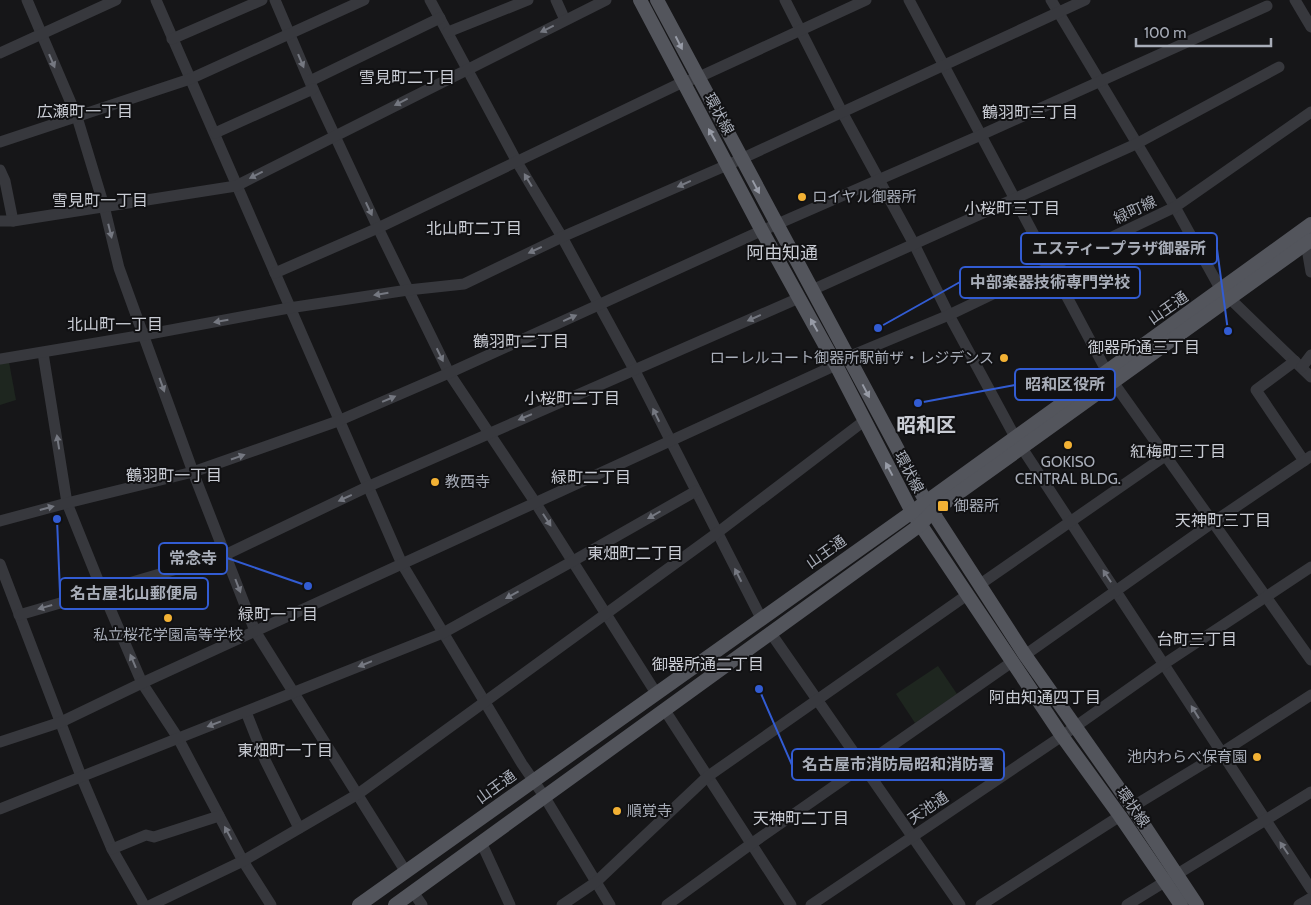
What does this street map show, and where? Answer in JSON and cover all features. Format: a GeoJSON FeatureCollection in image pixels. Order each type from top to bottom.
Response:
{"type":"FeatureCollection","features":[{"type":"Feature","properties":{"kind":"main road","name":"環状線"},"geometry":{"type":"LineString","coordinates":[[640,0],[683,82],[777,226],[812,290],[842,361],[864,421],[920,525],[1062,736],[1120,816],[1171,878],[1197,905]]}},
{"type":"Feature","properties":{"kind":"main road","name":"環状線"},"geometry":{"type":"LineString","coordinates":[[657,0],[697,78],[735,162],[762,231],[799,298],[842,361],[929,507],[979,585],[1025,655],[1132,807],[1171,878],[1181,905]]}},
{"type":"Feature","properties":{"kind":"main road","name":"山王通"},"geometry":{"type":"LineString","coordinates":[[359,905],[912,512],[929,507],[1225,294],[1311,224]]}},
{"type":"Feature","properties":{"kind":"main road","name":"山王通"},"geometry":{"type":"LineString","coordinates":[[1225,294],[1309,242]]}},
{"type":"Feature","properties":{"kind":"main road","name":"山王通"},"geometry":{"type":"LineString","coordinates":[[394,905],[920,525],[929,507]]}},
{"type":"Feature","properties":{"kind":"street"},"geometry":{"type":"LineString","coordinates":[[26,0],[77,117],[104,206],[119,268],[193,472],[255,631],[406,872]]}},
{"type":"Feature","properties":{"kind":"street"},"geometry":{"type":"LineString","coordinates":[[0,53],[116,0]]}},
{"type":"Feature","properties":{"kind":"street"},"geometry":{"type":"LineString","coordinates":[[156,0],[402,564],[610,905]]}},
{"type":"Feature","properties":{"kind":"street"},"geometry":{"type":"LineString","coordinates":[[172,39],[262,0]]}},
{"type":"Feature","properties":{"kind":"street"},"geometry":{"type":"LineString","coordinates":[[275,0],[335,136],[449,373],[535,502],[656,693]]}},
{"type":"Feature","properties":{"kind":"street"},"geometry":{"type":"LineString","coordinates":[[0,142],[190,79],[364,0]]}},
{"type":"Feature","properties":{"kind":"street"},"geometry":{"type":"LineString","coordinates":[[430,0],[517,162],[599,305],[761,618]]}},
{"type":"Feature","properties":{"kind":"street"},"geometry":{"type":"LineString","coordinates":[[448,32],[528,0]]}},
{"type":"Feature","properties":{"kind":"street"},"geometry":{"type":"LineString","coordinates":[[556,0],[565,20]]}},
{"type":"Feature","properties":{"kind":"street"},"geometry":{"type":"LineString","coordinates":[[0,221],[13,221],[236,186],[467,68],[606,0]]}},
{"type":"Feature","properties":{"kind":"street"},"geometry":{"type":"LineString","coordinates":[[785,0],[842,112],[914,244],[949,315],[1018,443],[1311,889]]}},
{"type":"Feature","properties":{"kind":"street"},"geometry":{"type":"LineString","coordinates":[[275,273],[378,228],[683,82],[697,78],[866,0]]}},
{"type":"Feature","properties":{"kind":"street"},"geometry":{"type":"LineString","coordinates":[[909,0],[1110,377],[1311,660]]}},
{"type":"Feature","properties":{"kind":"street"},"geometry":{"type":"LineString","coordinates":[[1051,0],[1225,294],[1311,377]]}},
{"type":"Feature","properties":{"kind":"street"},"geometry":{"type":"LineString","coordinates":[[0,359],[290,308],[408,290],[464,284],[562,238],[735,162],[1085,0]]}},
{"type":"Feature","properties":{"kind":"street"},"geometry":{"type":"LineString","coordinates":[[1295,0],[1311,27]]}},
{"type":"Feature","properties":{"kind":"street"},"geometry":{"type":"LineString","coordinates":[[0,521],[193,472],[338,421],[1268,6]]}},
{"type":"Feature","properties":{"kind":"street"},"geometry":{"type":"LineString","coordinates":[[215,133],[440,18]]}},
{"type":"Feature","properties":{"kind":"street"},"geometry":{"type":"LineString","coordinates":[[812,290],[1136,144],[1279,67]]}},
{"type":"Feature","properties":{"kind":"street","name":"緑町線"},"geometry":{"type":"LineString","coordinates":[[0,742],[61,722],[142,682],[842,361],[949,315],[1175,208],[1311,112]]}},
{"type":"Feature","properties":{"kind":"street"},"geometry":{"type":"LineString","coordinates":[[0,170],[5,181],[13,221]]}},
{"type":"Feature","properties":{"kind":"street"},"geometry":{"type":"LineString","coordinates":[[1309,242],[1311,272]]}},
{"type":"Feature","properties":{"kind":"street"},"geometry":{"type":"LineString","coordinates":[[19,615],[225,555],[367,487],[799,298]]}},
{"type":"Feature","properties":{"kind":"street"},"geometry":{"type":"LineString","coordinates":[[43,352],[67,503],[102,590],[142,682],[178,738],[243,861],[271,905]]}},
{"type":"Feature","properties":{"kind":"street"},"geometry":{"type":"LineString","coordinates":[[1025,655],[1307,458],[1256,390],[1311,355]]}},
{"type":"Feature","properties":{"kind":"street"},"geometry":{"type":"LineString","coordinates":[[151,905],[243,861],[358,794],[717,533],[864,421]]}},
{"type":"Feature","properties":{"kind":"street"},"geometry":{"type":"LineString","coordinates":[[979,585],[1165,456]]}},
{"type":"Feature","properties":{"kind":"street"},"geometry":{"type":"LineString","coordinates":[[0,809],[443,633],[696,491]]}},
{"type":"Feature","properties":{"kind":"street"},"geometry":{"type":"LineString","coordinates":[[0,564],[81,776],[112,849],[144,905]]}},
{"type":"Feature","properties":{"kind":"street","name":"天池通"},"geometry":{"type":"LineString","coordinates":[[811,905],[1062,736],[1164,664],[1311,567]]}},
{"type":"Feature","properties":{"kind":"street"},"geometry":{"type":"LineString","coordinates":[[562,905],[596,882],[707,777],[967,595]]}},
{"type":"Feature","properties":{"kind":"street"},"geometry":{"type":"LineString","coordinates":[[770,632],[960,905]]}},
{"type":"Feature","properties":{"kind":"street"},"geometry":{"type":"LineString","coordinates":[[667,905],[751,844],[1012,662]]}},
{"type":"Feature","properties":{"kind":"street"},"geometry":{"type":"LineString","coordinates":[[1132,807],[1311,695]]}},
{"type":"Feature","properties":{"kind":"street"},"geometry":{"type":"LineString","coordinates":[[664,709],[791,905]]}},
{"type":"Feature","properties":{"kind":"street"},"geometry":{"type":"LineString","coordinates":[[246,712],[265,760],[300,828]]}},
{"type":"Feature","properties":{"kind":"street"},"geometry":{"type":"LineString","coordinates":[[1127,905],[1311,792]]}},
{"type":"Feature","properties":{"kind":"street"},"geometry":{"type":"LineString","coordinates":[[112,849],[146,835],[154,837],[219,816]]}},
{"type":"Feature","properties":{"kind":"street"},"geometry":{"type":"LineString","coordinates":[[981,905],[1120,816]]}},
{"type":"Feature","properties":{"kind":"street"},"geometry":{"type":"LineString","coordinates":[[481,842],[510,905]]}},
{"type":"Feature","properties":{"kind":"street"},"geometry":{"type":"LineString","coordinates":[[413,892],[422,905]]}},
{"type":"Feature","properties":{"kind":"street"},"geometry":{"type":"LineString","coordinates":[[1299,905],[1311,898]]}},
{"type":"Feature","properties":{"kind":"shaded area"},"geometry":{"type":"Polygon","coordinates":[[[9,362],[16,400],[0,405],[0,364],[9,362]]]}},
{"type":"Feature","properties":{"kind":"shaded area"},"geometry":{"type":"Polygon","coordinates":[[[938,666],[957,694],[915,723],[896,694],[938,666]]]}},
{"type":"Feature","properties":{"kind":"place","name":"ロイヤル御器所"},"geometry":{"type":"Point","coordinates":[802,197]}},
{"type":"Feature","properties":{"kind":"place","name":"中部楽器技術専門学校"},"geometry":{"type":"Point","coordinates":[878,328]}},
{"type":"Feature","properties":{"kind":"place","name":"エスティープラザ御器所"},"geometry":{"type":"Point","coordinates":[1228,331]}},
{"type":"Feature","properties":{"kind":"place","name":"ローレルコート御器所駅前ザ・レジデンス"},"geometry":{"type":"Point","coordinates":[1004,358]}},
{"type":"Feature","properties":{"kind":"place","name":"昭和区役所"},"geometry":{"type":"Point","coordinates":[918,403]}},
{"type":"Feature","properties":{"kind":"place","name":"GOKISO CENTRAL BLDG."},"geometry":{"type":"Point","coordinates":[1068,445]}},
{"type":"Feature","properties":{"kind":"place","name":"教西寺"},"geometry":{"type":"Point","coordinates":[435,482]}},
{"type":"Feature","properties":{"kind":"place","name":"御器所"},"geometry":{"type":"Point","coordinates":[943,506]}},
{"type":"Feature","properties":{"kind":"place","name":"名古屋北山郵便局"},"geometry":{"type":"Point","coordinates":[57,519]}},
{"type":"Feature","properties":{"kind":"place","name":"常念寺"},"geometry":{"type":"Point","coordinates":[308,586]}},
{"type":"Feature","properties":{"kind":"place","name":"私立桜花学園高等学校"},"geometry":{"type":"Point","coordinates":[168,618]}},
{"type":"Feature","properties":{"kind":"place","name":"名古屋市消防局昭和消防署"},"geometry":{"type":"Point","coordinates":[759,689]}},
{"type":"Feature","properties":{"kind":"place","name":"池内わらべ保育園"},"geometry":{"type":"Point","coordinates":[1257,757]}},
{"type":"Feature","properties":{"kind":"place","name":"順覚寺"},"geometry":{"type":"Point","coordinates":[617,811]}},
{"type":"Feature","properties":{"kind":"district","name":"雪見町二丁目"},"geometry":{"type":"Point","coordinates":[407,77]}},
{"type":"Feature","properties":{"kind":"district","name":"広瀬町一丁目"},"geometry":{"type":"Point","coordinates":[85,111]}},
{"type":"Feature","properties":{"kind":"district","name":"鶴羽町三丁目"},"geometry":{"type":"Point","coordinates":[1030,112]}},
{"type":"Feature","properties":{"kind":"district","name":"雪見町一丁目"},"geometry":{"type":"Point","coordinates":[100,200]}},
{"type":"Feature","properties":{"kind":"district","name":"小桜町三丁目"},"geometry":{"type":"Point","coordinates":[1012,208]}},
{"type":"Feature","properties":{"kind":"district","name":"北山町二丁目"},"geometry":{"type":"Point","coordinates":[474,228]}},
{"type":"Feature","properties":{"kind":"district","name":"阿由知通"},"geometry":{"type":"Point","coordinates":[782,253]}},
{"type":"Feature","properties":{"kind":"district","name":"北山町一丁目"},"geometry":{"type":"Point","coordinates":[115,324]}},
{"type":"Feature","properties":{"kind":"district","name":"鶴羽町二丁目"},"geometry":{"type":"Point","coordinates":[521,341]}},
{"type":"Feature","properties":{"kind":"district","name":"御器所通三丁目"},"geometry":{"type":"Point","coordinates":[1144,347]}},
{"type":"Feature","properties":{"kind":"district","name":"小桜町二丁目"},"geometry":{"type":"Point","coordinates":[572,398]}},
{"type":"Feature","properties":{"kind":"district","name":"昭和区"},"geometry":{"type":"Point","coordinates":[926,425]}},
{"type":"Feature","properties":{"kind":"district","name":"紅梅町三丁目"},"geometry":{"type":"Point","coordinates":[1178,451]}},
{"type":"Feature","properties":{"kind":"district","name":"鶴羽町一丁目"},"geometry":{"type":"Point","coordinates":[174,475]}},
{"type":"Feature","properties":{"kind":"district","name":"緑町二丁目"},"geometry":{"type":"Point","coordinates":[591,477]}},
{"type":"Feature","properties":{"kind":"district","name":"天神町三丁目"},"geometry":{"type":"Point","coordinates":[1223,520]}},
{"type":"Feature","properties":{"kind":"district","name":"東畑町二丁目"},"geometry":{"type":"Point","coordinates":[635,553]}},
{"type":"Feature","properties":{"kind":"district","name":"緑町一丁目"},"geometry":{"type":"Point","coordinates":[278,614]}},
{"type":"Feature","properties":{"kind":"district","name":"台町三丁目"},"geometry":{"type":"Point","coordinates":[1197,639]}},
{"type":"Feature","properties":{"kind":"district","name":"御器所通二丁目"},"geometry":{"type":"Point","coordinates":[708,664]}},
{"type":"Feature","properties":{"kind":"district","name":"阿由知通四丁目"},"geometry":{"type":"Point","coordinates":[1045,697]}},
{"type":"Feature","properties":{"kind":"district","name":"東畑町一丁目"},"geometry":{"type":"Point","coordinates":[285,750]}},
{"type":"Feature","properties":{"kind":"district","name":"天神町二丁目"},"geometry":{"type":"Point","coordinates":[801,818]}}]}
